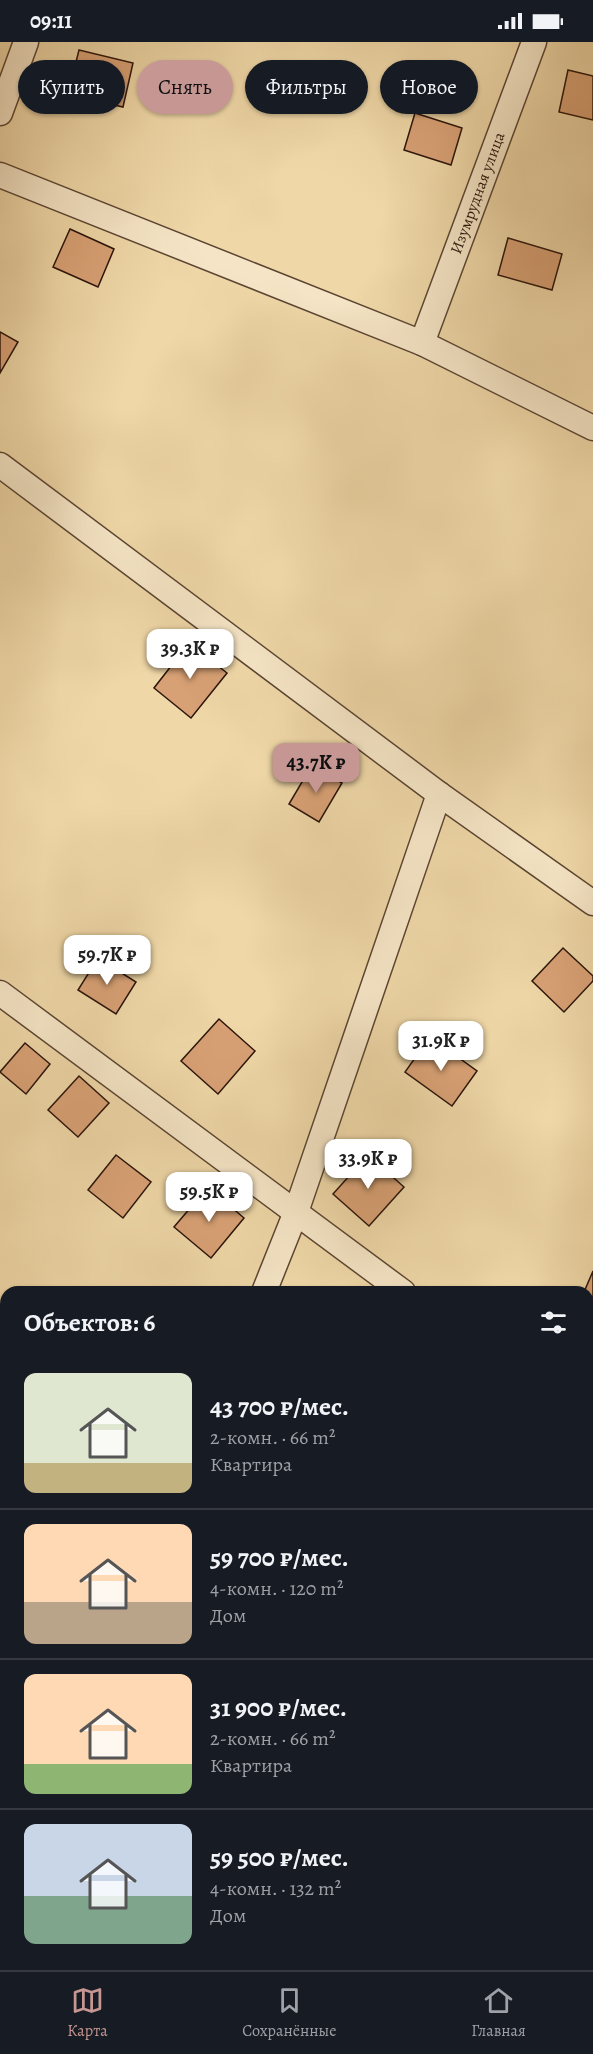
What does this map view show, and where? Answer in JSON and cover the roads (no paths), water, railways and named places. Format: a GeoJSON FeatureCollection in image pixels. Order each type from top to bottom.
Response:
{"type":"FeatureCollection","features":[{"type":"Feature","properties":{"kind":"street"},"geometry":{"type":"LineString","coordinates":[[0,113],[26,42]]}},
{"type":"Feature","properties":{"kind":"street","name":"Изумрудная улица"},"geometry":{"type":"LineString","coordinates":[[422,343],[534,42]]}},
{"type":"Feature","properties":{"kind":"street"},"geometry":{"type":"LineString","coordinates":[[0,175],[422,343],[593,428]]}},
{"type":"Feature","properties":{"kind":"street"},"geometry":{"type":"LineString","coordinates":[[0,465],[439,794],[593,903]]}},
{"type":"Feature","properties":{"kind":"street"},"geometry":{"type":"LineString","coordinates":[[266,1286],[296,1212],[439,794]]}},
{"type":"Feature","properties":{"kind":"street"},"geometry":{"type":"LineString","coordinates":[[0,993],[395,1286]]}}]}
